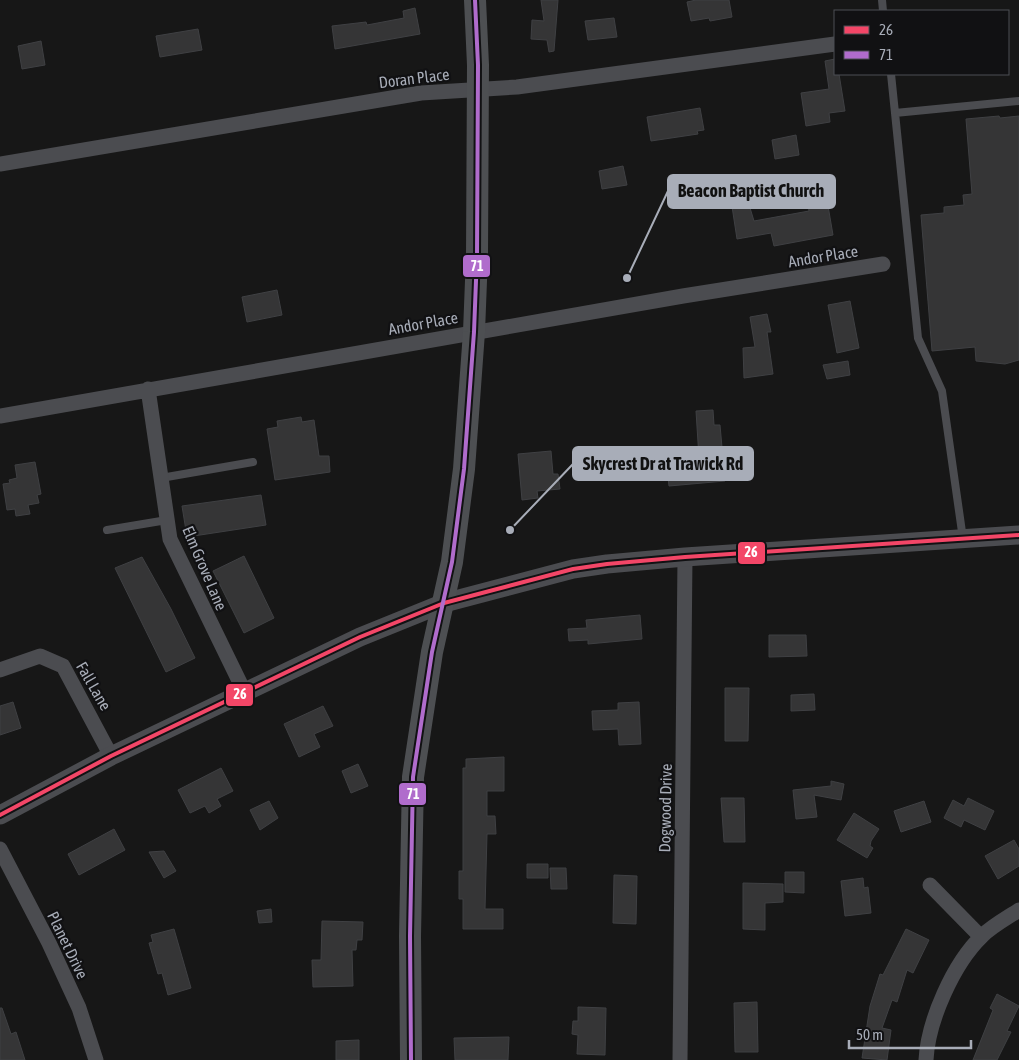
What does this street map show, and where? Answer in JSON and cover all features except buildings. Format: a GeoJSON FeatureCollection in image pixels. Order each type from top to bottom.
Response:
{"type":"FeatureCollection","features":[{"type":"Feature","properties":{"kind":"main road"},"geometry":{"type":"LineString","coordinates":[[411,1060],[412,786],[429,668],[444,603],[464,469],[474,332],[477,255],[478,89],[475,0]]}},
{"type":"Feature","properties":{"kind":"street","name":"Doran Place"},"geometry":{"type":"LineString","coordinates":[[0,164],[421,92],[517,87],[834,44]]}},
{"type":"Feature","properties":{"kind":"street","name":"Andor Place"},"geometry":{"type":"LineString","coordinates":[[0,416],[474,332],[883,264]]}},
{"type":"Feature","properties":{"kind":"street","name":"Elm Grove Lane"},"geometry":{"type":"LineString","coordinates":[[148,389],[170,539],[245,693]]}},
{"type":"Feature","properties":{"kind":"street"},"geometry":{"type":"LineString","coordinates":[[0,815],[111,756],[360,637],[444,603],[573,569],[685,557],[1019,535]]}},
{"type":"Feature","properties":{"kind":"street","name":"Dogwood Drive"},"geometry":{"type":"LineString","coordinates":[[680,1060],[685,557]]}},
{"type":"Feature","properties":{"kind":"street","name":"Fall Lane"},"geometry":{"type":"LineString","coordinates":[[0,670],[40,656],[63,666],[111,756]]}},
{"type":"Feature","properties":{"kind":"street","name":"Planet Drive"},"geometry":{"type":"LineString","coordinates":[[0,849],[53,951],[78,1008],[96,1060]]}},
{"type":"Feature","properties":{"kind":"street"},"geometry":{"type":"LineString","coordinates":[[930,885],[982,936]]}},
{"type":"Feature","properties":{"kind":"street"},"geometry":{"type":"LineString","coordinates":[[926,1060],[926,1049],[943,995],[961,964],[982,936],[1019,910]]}},
{"type":"Feature","properties":{"kind":"lane"},"geometry":{"type":"LineString","coordinates":[[891,75],[918,338],[942,391],[963,539]]}},
{"type":"Feature","properties":{"kind":"lane"},"geometry":{"type":"LineString","coordinates":[[895,113],[1019,101]]}},
{"type":"Feature","properties":{"kind":"lane"},"geometry":{"type":"LineString","coordinates":[[161,478],[253,462]]}},
{"type":"Feature","properties":{"kind":"lane"},"geometry":{"type":"LineString","coordinates":[[107,530],[167,520]]}},
{"type":"Feature","properties":{"kind":"transit line","name":"71"},"geometry":{"type":"LineString","coordinates":[[411,1060],[410,936],[413,777],[432,652],[452,562],[464,469],[474,332],[477,255],[478,65],[475,0]]}},
{"type":"Feature","properties":{"kind":"transit line","name":"26"},"geometry":{"type":"LineString","coordinates":[[0,815],[111,756],[360,637],[444,603],[573,569],[607,564],[685,557],[1019,535]]}},
{"type":"Feature","properties":{"kind":"place","name":"Beacon Baptist Church"},"geometry":{"type":"Point","coordinates":[627,278]}},
{"type":"Feature","properties":{"kind":"place","name":"Skycrest Dr at Trawick Rd"},"geometry":{"type":"Point","coordinates":[510,530]}}]}
